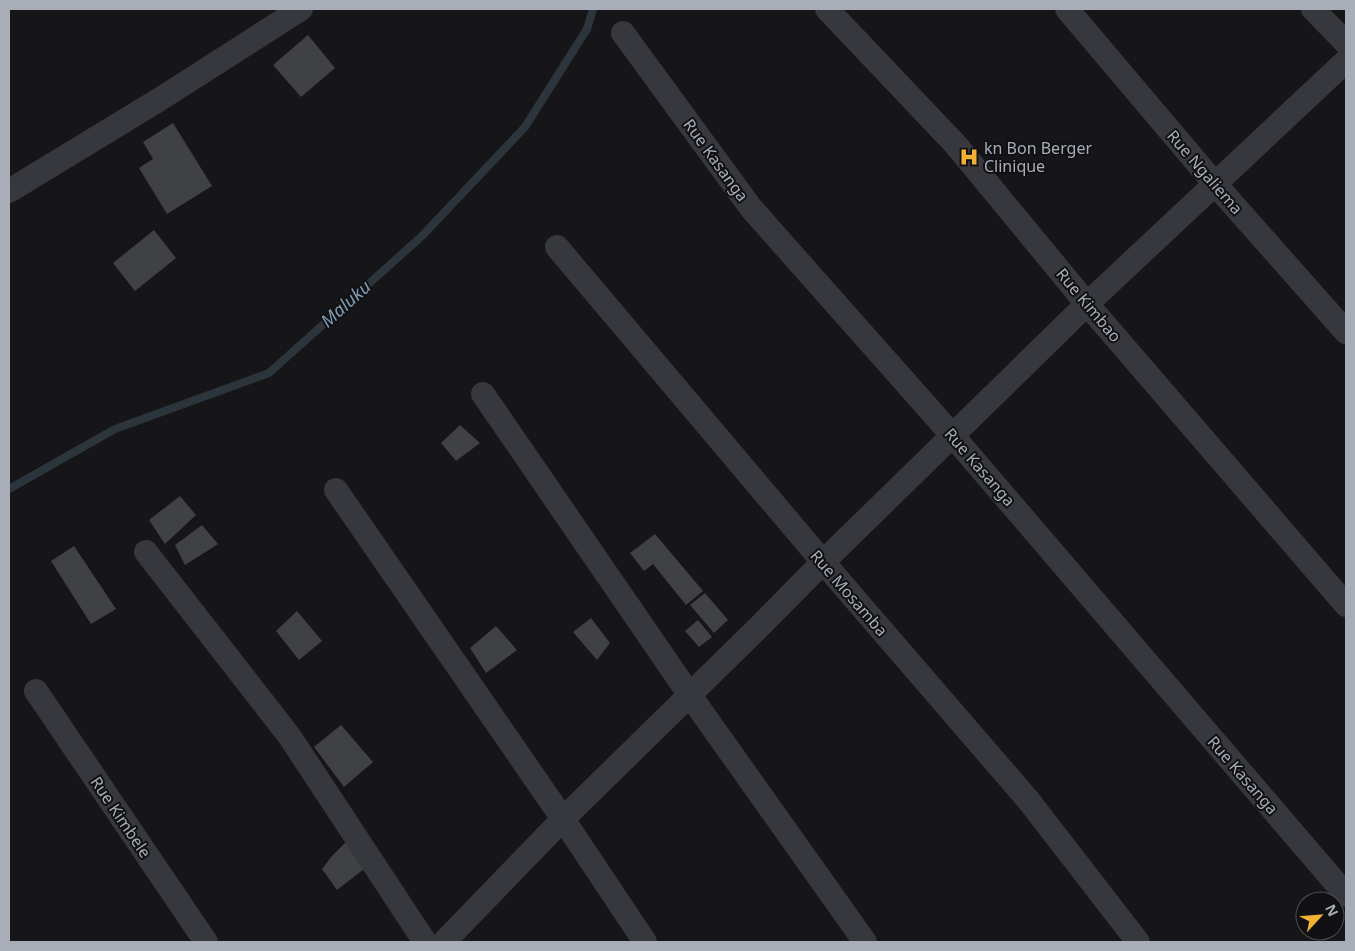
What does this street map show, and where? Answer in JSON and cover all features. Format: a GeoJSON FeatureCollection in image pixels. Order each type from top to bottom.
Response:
{"type":"FeatureCollection","features":[{"type":"Feature","properties":{"kind":"street"},"geometry":{"type":"LineString","coordinates":[[9,191],[157,101],[300,9]]}},
{"type":"Feature","properties":{"kind":"street","name":"Rue Kimbao"},"geometry":{"type":"LineString","coordinates":[[827,9],[956,145],[1087,304],[1346,605]]}},
{"type":"Feature","properties":{"kind":"street","name":"Rue Ngaliema"},"geometry":{"type":"LineString","coordinates":[[1068,9],[1215,184],[1346,332]]}},
{"type":"Feature","properties":{"kind":"street"},"geometry":{"type":"LineString","coordinates":[[1313,9],[1346,43]]}},
{"type":"Feature","properties":{"kind":"street","name":"Rue Kasanga"},"geometry":{"type":"LineString","coordinates":[[623,33],[751,208],[953,436],[1346,895]]}},
{"type":"Feature","properties":{"kind":"street"},"geometry":{"type":"LineString","coordinates":[[444,942],[563,819],[1087,304],[1346,61]]}},
{"type":"Feature","properties":{"kind":"street","name":"Rue Mosamba"},"geometry":{"type":"LineString","coordinates":[[557,247],[823,562],[1029,801],[1138,942]]}},
{"type":"Feature","properties":{"kind":"street"},"geometry":{"type":"LineString","coordinates":[[482,394],[689,694],[864,942]]}},
{"type":"Feature","properties":{"kind":"street"},"geometry":{"type":"LineString","coordinates":[[336,490],[563,819],[645,942]]}},
{"type":"Feature","properties":{"kind":"street"},"geometry":{"type":"LineString","coordinates":[[146,552],[290,737],[425,942]]}},
{"type":"Feature","properties":{"kind":"street","name":"Rue Kimbele"},"geometry":{"type":"LineString","coordinates":[[36,691],[206,942]]}},
{"type":"Feature","properties":{"kind":"building"},"geometry":{"type":"Polygon","coordinates":[[[308,35],[335,68],[301,97],[273,65],[308,35]]]}},
{"type":"Feature","properties":{"kind":"building"},"geometry":{"type":"Polygon","coordinates":[[[173,123],[212,186],[167,214],[139,168],[153,159],[143,142],[173,123]]]}},
{"type":"Feature","properties":{"kind":"building"},"geometry":{"type":"Polygon","coordinates":[[[154,230],[176,258],[135,291],[113,263],[154,230]]]}},
{"type":"Feature","properties":{"kind":"building"},"geometry":{"type":"Polygon","coordinates":[[[460,425],[480,443],[456,461],[441,443],[460,425]]]}},
{"type":"Feature","properties":{"kind":"building"},"geometry":{"type":"Polygon","coordinates":[[[180,496],[196,515],[165,544],[149,520],[180,496]]]}},
{"type":"Feature","properties":{"kind":"building"},"geometry":{"type":"Polygon","coordinates":[[[202,525],[218,544],[185,565],[175,545],[202,525]]]}},
{"type":"Feature","properties":{"kind":"building"},"geometry":{"type":"Polygon","coordinates":[[[655,534],[703,591],[686,605],[653,564],[644,571],[630,553],[655,534]]]}},
{"type":"Feature","properties":{"kind":"building"},"geometry":{"type":"Polygon","coordinates":[[[74,546],[116,609],[91,624],[51,561],[74,546]]]}},
{"type":"Feature","properties":{"kind":"building"},"geometry":{"type":"Polygon","coordinates":[[[705,593],[728,620],[714,633],[690,605],[705,593]]]}},
{"type":"Feature","properties":{"kind":"building"},"geometry":{"type":"Polygon","coordinates":[[[297,611],[322,641],[299,660],[276,631],[297,611]]]}},
{"type":"Feature","properties":{"kind":"building"},"geometry":{"type":"Polygon","coordinates":[[[591,618],[610,643],[597,660],[573,632],[591,618]]]}},
{"type":"Feature","properties":{"kind":"building"},"geometry":{"type":"Polygon","coordinates":[[[698,620],[712,637],[699,647],[685,631],[698,620]]]}},
{"type":"Feature","properties":{"kind":"building"},"geometry":{"type":"Polygon","coordinates":[[[496,626],[517,650],[486,673],[470,648],[496,626]]]}},
{"type":"Feature","properties":{"kind":"building"},"geometry":{"type":"Polygon","coordinates":[[[341,725],[373,762],[344,787],[314,747],[341,725]]]}},
{"type":"Feature","properties":{"kind":"building"},"geometry":{"type":"Polygon","coordinates":[[[348,840],[368,866],[337,890],[322,869],[348,840]]]}},
{"type":"Feature","properties":{"kind":"waterway","name":"Maluku"},"geometry":{"type":"LineString","coordinates":[[9,489],[115,429],[269,373],[422,236],[525,127],[587,29],[593,9]]}},
{"type":"Feature","properties":{"kind":"place","name":"kn Bon Berger Clinique"},"geometry":{"type":"Point","coordinates":[969,157]}}]}
